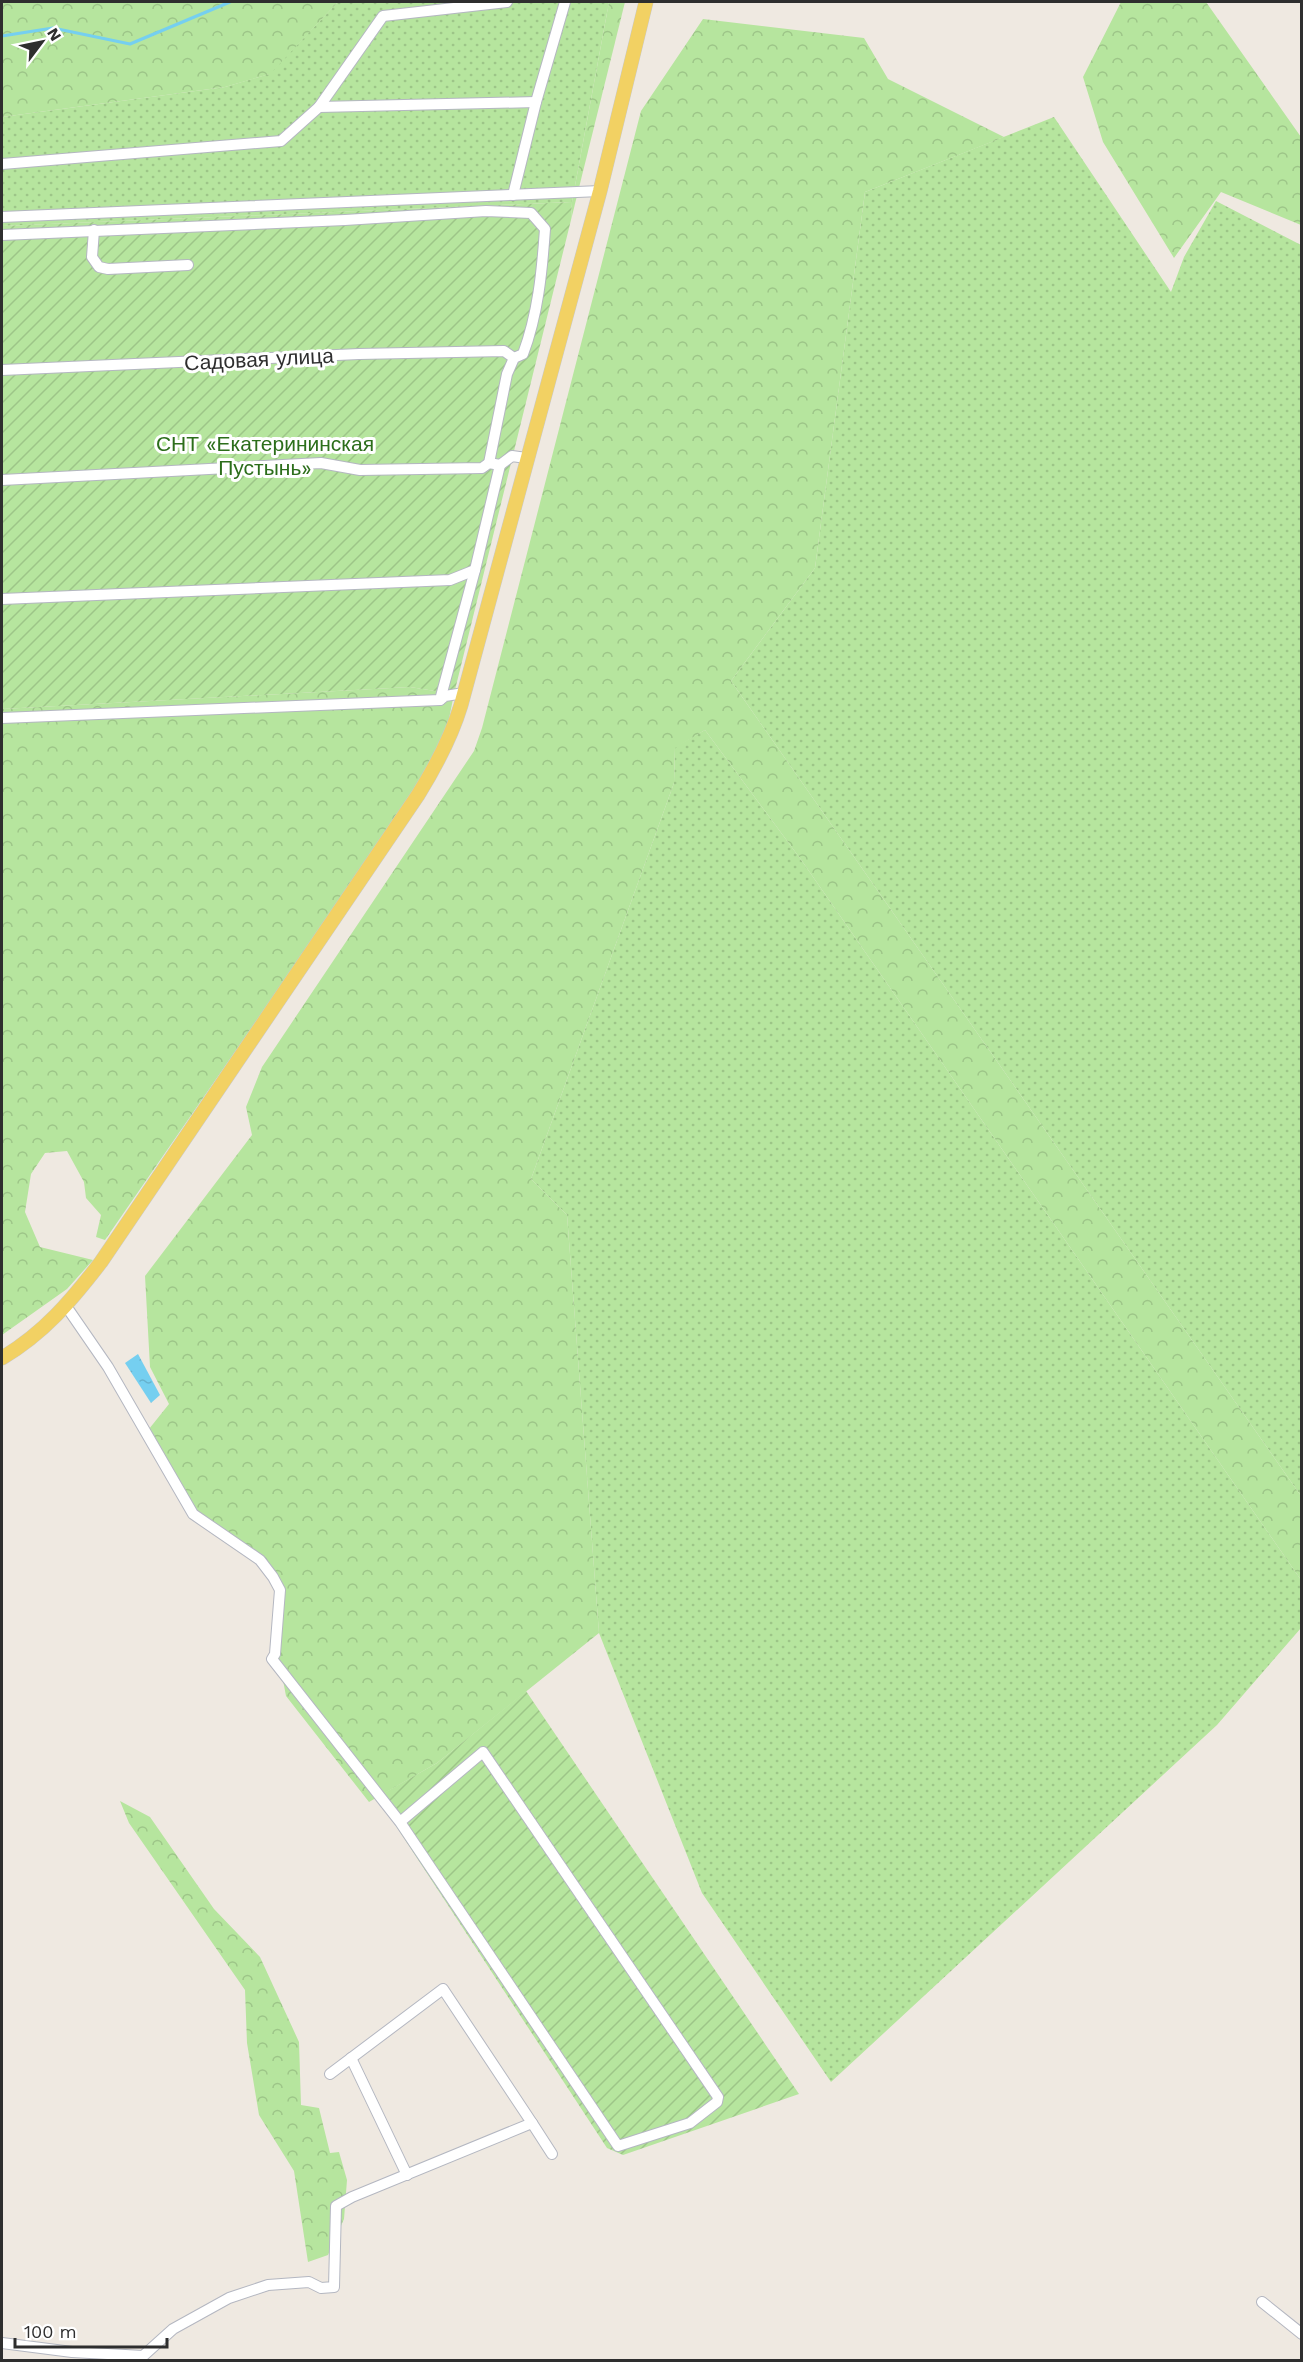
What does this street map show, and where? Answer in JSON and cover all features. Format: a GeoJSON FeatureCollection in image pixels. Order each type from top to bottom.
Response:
{"type":"FeatureCollection","features":[{"type":"Feature","properties":{"kind":"main road"},"geometry":{"type":"LineString","coordinates":[[2,1358],[34,1336],[66,1306],[100,1262],[418,795],[453,732],[600,192],[646,2]]}},
{"type":"Feature","properties":{"kind":"street"},"geometry":{"type":"LineString","coordinates":[[2,164],[281,141],[319,107],[383,16],[507,2]]}},
{"type":"Feature","properties":{"kind":"street"},"geometry":{"type":"LineString","coordinates":[[513,195],[536,102],[565,2]]}},
{"type":"Feature","properties":{"kind":"street"},"geometry":{"type":"LineString","coordinates":[[319,107],[536,102]]}},
{"type":"Feature","properties":{"kind":"street"},"geometry":{"type":"LineString","coordinates":[[2,217],[600,192]]}},
{"type":"Feature","properties":{"kind":"street"},"geometry":{"type":"LineString","coordinates":[[2,235],[475,212],[531,213],[545,230],[542,275],[529,337],[523,354],[514,358],[507,374],[489,463],[482,468],[360,470],[321,463],[2,480]]}},
{"type":"Feature","properties":{"kind":"street"},"geometry":{"type":"LineString","coordinates":[[94,230],[92,257],[99,267],[108,269],[188,265]]}},
{"type":"Feature","properties":{"kind":"street","name":"Садовая улица"},"geometry":{"type":"LineString","coordinates":[[2,370],[370,354],[504,351],[514,358]]}},
{"type":"Feature","properties":{"kind":"street"},"geometry":{"type":"LineString","coordinates":[[440,700],[500,465],[512,456],[526,458]]}},
{"type":"Feature","properties":{"kind":"street"},"geometry":{"type":"LineString","coordinates":[[489,463],[500,465]]}},
{"type":"Feature","properties":{"kind":"street"},"geometry":{"type":"LineString","coordinates":[[2,599],[450,580],[475,570]]}},
{"type":"Feature","properties":{"kind":"street"},"geometry":{"type":"LineString","coordinates":[[2,718],[440,700],[445,696],[464,693]]}},
{"type":"Feature","properties":{"kind":"street"},"geometry":{"type":"LineString","coordinates":[[66,1306],[108,1366],[193,1514],[260,1560],[273,1577],[280,1590],[280,1601],[275,1654],[272,1659],[400,1822],[618,2146],[690,2123],[717,2102],[718,2097],[483,1752],[400,1822]]}},
{"type":"Feature","properties":{"kind":"street"},"geometry":{"type":"LineString","coordinates":[[330,2074],[443,1989],[552,2154]]}},
{"type":"Feature","properties":{"kind":"street"},"geometry":{"type":"LineString","coordinates":[[351,2058],[407,2175]]}},
{"type":"Feature","properties":{"kind":"street"},"geometry":{"type":"LineString","coordinates":[[2,2343],[72,2352],[143,2356],[173,2329],[229,2298],[268,2285],[309,2282],[321,2288],[334,2287],[336,2206],[532,2123]]}},
{"type":"Feature","properties":{"kind":"street"},"geometry":{"type":"LineString","coordinates":[[1262,2302],[1302,2334]]}},
{"type":"Feature","properties":{"kind":"green space"},"geometry":{"type":"Polygon","coordinates":[[[2,2],[338,2],[270,74],[225,87],[2,117],[2,2]]]}},
{"type":"Feature","properties":{"kind":"green space"},"geometry":{"type":"Polygon","coordinates":[[[338,2],[609,2],[572,202],[2,226],[2,117],[225,87],[269,74],[338,2]]]}},
{"type":"Feature","properties":{"kind":"green space"},"geometry":{"type":"Polygon","coordinates":[[[609,2],[625,2],[571,220],[572,202],[609,2]]]}},
{"type":"Feature","properties":{"kind":"green space"},"geometry":{"type":"Polygon","coordinates":[[[1121,2],[1206,2],[1301,137],[1301,225],[1221,192],[1174,258],[1103,142],[1083,77],[1121,2]]]}},
{"type":"Feature","properties":{"kind":"green space"},"geometry":{"type":"Polygon","coordinates":[[[703,19],[864,38],[888,79],[1004,137],[865,192],[815,568],[731,681],[1301,1496],[1301,1580],[802,861],[705,730],[675,748],[674,783],[531,1179],[567,1215],[599,1633],[437,1763],[369,1802],[286,1696],[278,1654],[280,1600],[259,1559],[196,1512],[145,1434],[169,1404],[150,1367],[145,1276],[252,1135],[246,1107],[262,1067],[474,751],[482,728],[641,111],[703,19]]]}},
{"type":"Feature","properties":{"kind":"green space"},"geometry":{"type":"Polygon","coordinates":[[[1054,117],[1171,292],[1184,257],[1216,201],[1301,245],[1301,1496],[731,681],[815,568],[865,192],[1054,117]]]}},
{"type":"Feature","properties":{"kind":"green space","name":"СНТ «Екатерининская Пустынь»"},"geometry":{"type":"Polygon","coordinates":[[[572,202],[571,220],[454,694],[410,687],[2,709],[2,226],[572,202]]]}},
{"type":"Feature","properties":{"kind":"green space"},"geometry":{"type":"Polygon","coordinates":[[[410,687],[454,694],[445,739],[426,775],[105,1240],[96,1237],[101,1215],[86,1198],[84,1182],[67,1151],[45,1153],[31,1174],[25,1212],[40,1247],[93,1260],[67,1289],[2,1335],[2,709],[410,687]]]}},
{"type":"Feature","properties":{"kind":"green space"},"geometry":{"type":"Polygon","coordinates":[[[705,730],[802,861],[1301,1580],[1301,1628],[1217,1725],[831,2082],[702,1893],[599,1633],[567,1215],[531,1179],[674,783],[675,747],[705,730]]]}},
{"type":"Feature","properties":{"kind":"green space"},"geometry":{"type":"Polygon","coordinates":[[[526,1691],[799,2094],[623,2155],[607,2148],[377,1797],[437,1763],[526,1691]]]}},
{"type":"Feature","properties":{"kind":"green space"},"geometry":{"type":"Polygon","coordinates":[[[120,1801],[150,1817],[214,1909],[260,1957],[299,2042],[301,2105],[319,2108],[330,2153],[339,2152],[347,2180],[344,2219],[328,2255],[308,2262],[294,2171],[259,2115],[247,2043],[245,1990],[129,1823],[120,1801]]]}},
{"type":"Feature","properties":{"kind":"water"},"geometry":{"type":"Polygon","coordinates":[[[138,1354],[160,1395],[151,1403],[125,1363],[138,1354]]]}},
{"type":"Feature","properties":{"kind":"waterway"},"geometry":{"type":"LineString","coordinates":[[2,36],[53,28],[130,44],[230,2]]}}]}
